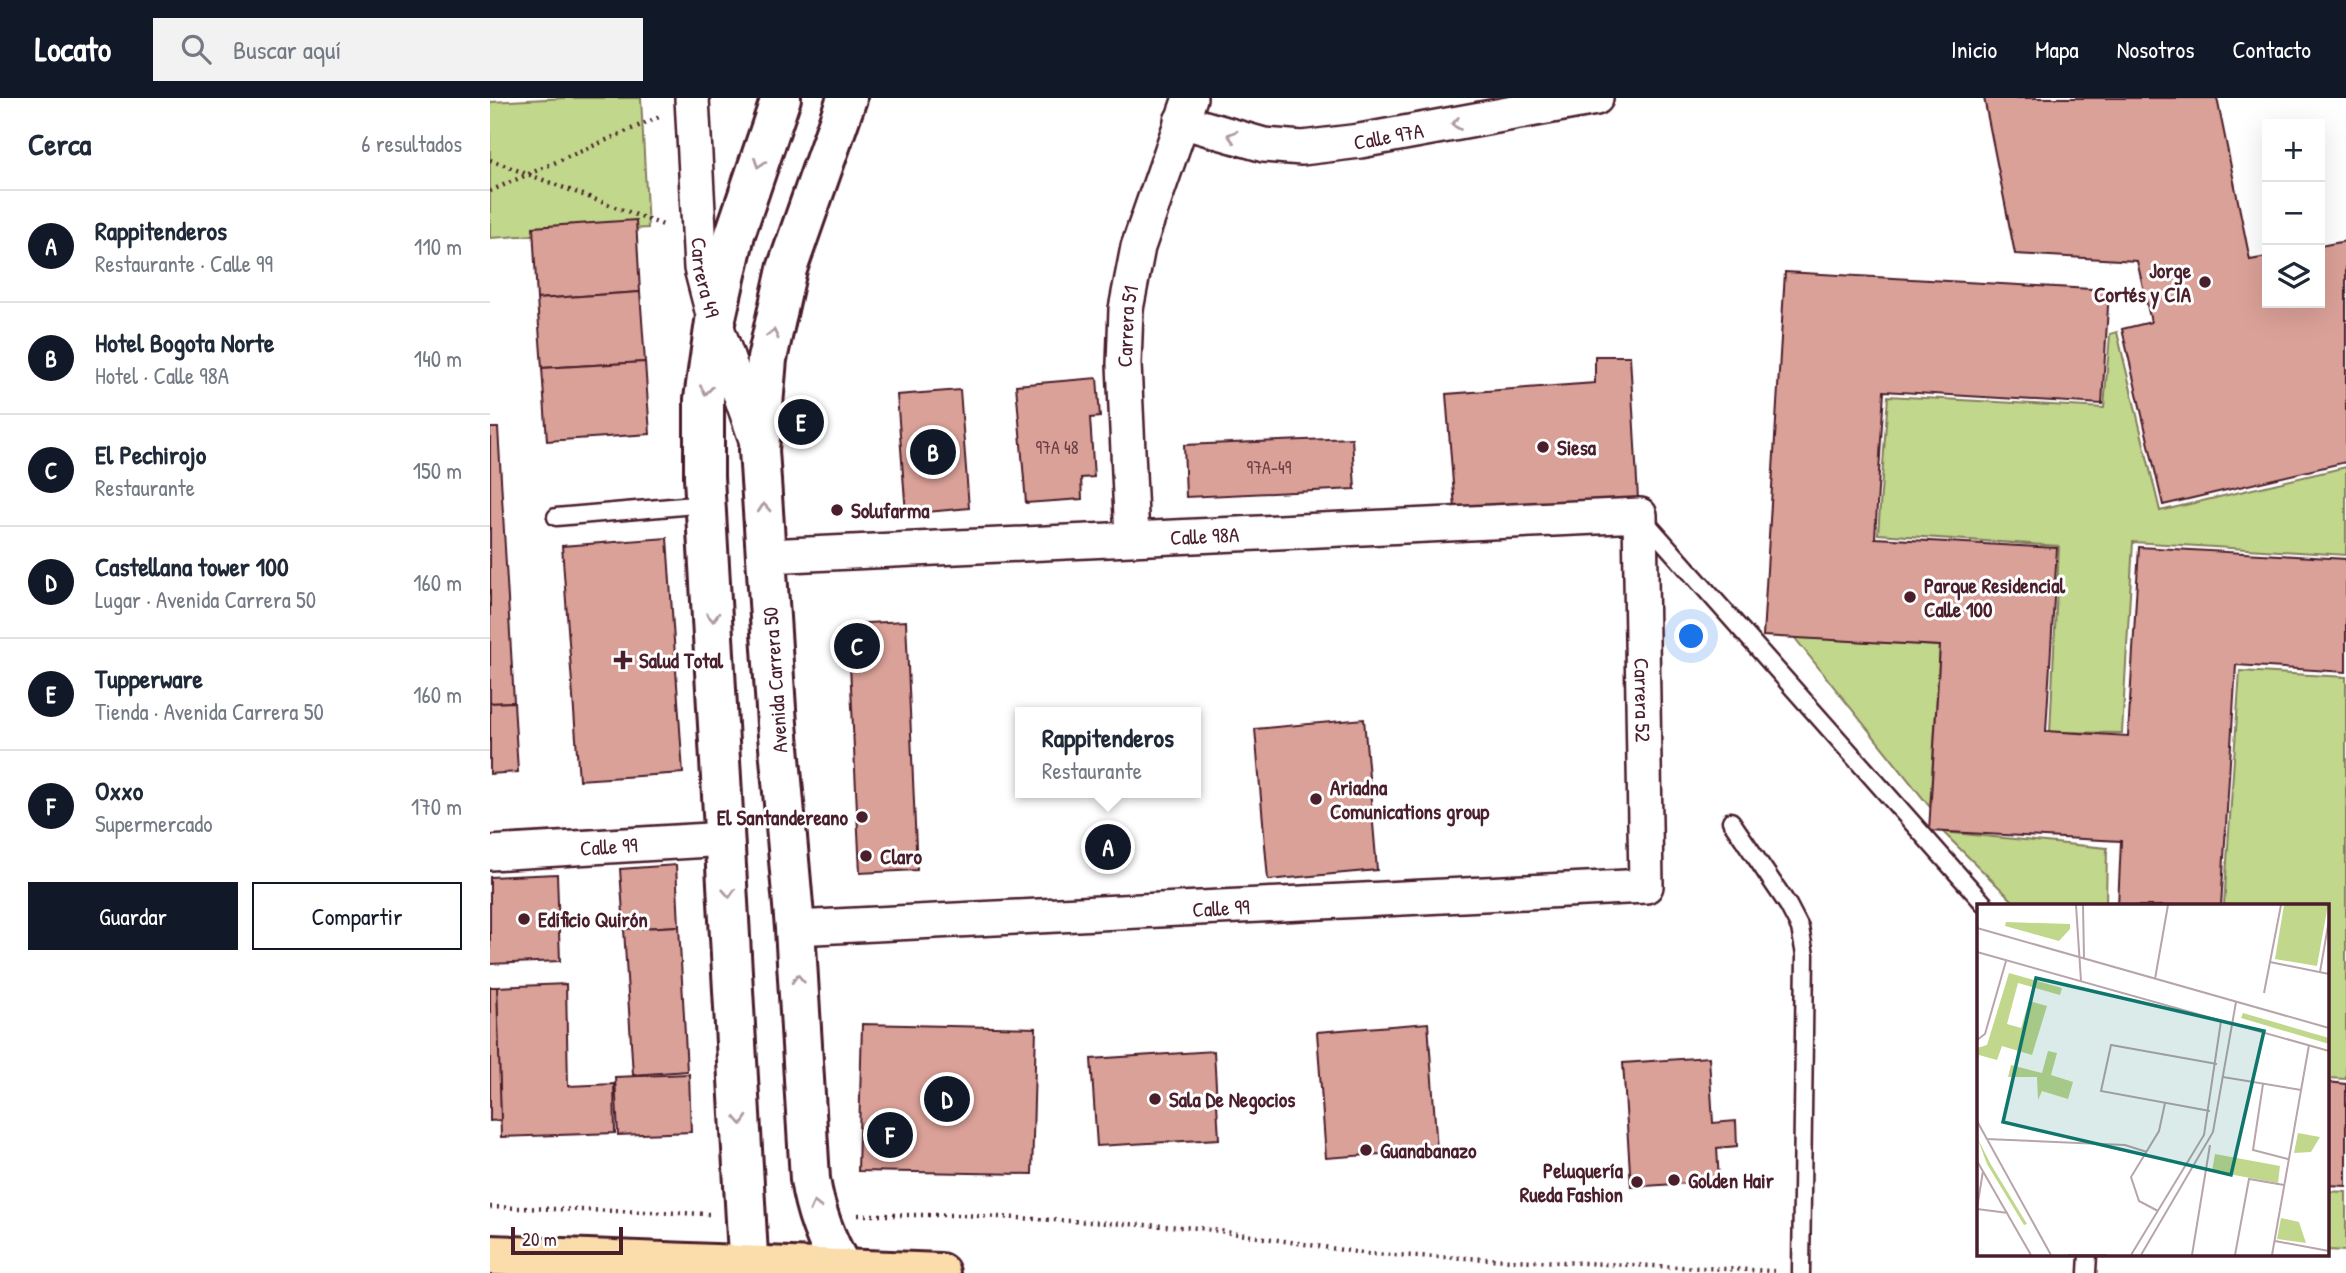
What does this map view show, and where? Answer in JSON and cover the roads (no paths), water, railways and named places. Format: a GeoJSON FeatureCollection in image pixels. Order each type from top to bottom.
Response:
{"type":"FeatureCollection","features":[{"type":"Feature","properties":{"kind":"main road"},"geometry":{"type":"LineString","coordinates":[[490,1255],[749,1269],[842,1268],[940,1273]]}},
{"type":"Feature","properties":{"kind":"street","name":"Carrera 49"},"geometry":{"type":"LineString","coordinates":[[692,98],[701,268],[715,322],[759,450]]}},
{"type":"Feature","properties":{"kind":"street"},"geometry":{"type":"LineString","coordinates":[[749,1269],[706,504],[704,399],[715,322],[735,234],[781,98]]}},
{"type":"Feature","properties":{"kind":"street","name":"Avenida Carrera 50"},"geometry":{"type":"LineString","coordinates":[[842,1268],[822,1232],[813,1203],[810,1179],[795,928],[777,724],[759,450],[767,359],[787,269],[847,98]]}},
{"type":"Feature","properties":{"kind":"street","name":"Calle 97A"},"geometry":{"type":"LineString","coordinates":[[1186,110],[1264,145],[1302,148],[1360,141],[1596,98]]}},
{"type":"Feature","properties":{"kind":"street","name":"Carrera 51"},"geometry":{"type":"LineString","coordinates":[[1132,538],[1124,364],[1126,309],[1138,247],[1186,110]]}},
{"type":"Feature","properties":{"kind":"street","name":"Calle 98A"},"geometry":{"type":"LineString","coordinates":[[767,556],[1640,515]]}},
{"type":"Feature","properties":{"kind":"street","name":"Carrera 52"},"geometry":{"type":"LineString","coordinates":[[1640,515],[1646,886]]}},
{"type":"Feature","properties":{"kind":"street","name":"Calle 99"},"geometry":{"type":"LineString","coordinates":[[490,852],[726,839]]}},
{"type":"Feature","properties":{"kind":"street","name":"Calle 99"},"geometry":{"type":"LineString","coordinates":[[795,928],[1646,886]]}},
{"type":"Feature","properties":{"kind":"lane"},"geometry":{"type":"LineString","coordinates":[[556,517],[706,504]]}},
{"type":"Feature","properties":{"kind":"lane"},"geometry":{"type":"LineString","coordinates":[[1640,515],[1985,904]]}},
{"type":"Feature","properties":{"kind":"lane"},"geometry":{"type":"LineString","coordinates":[[1731,821],[1788,905],[1800,928],[1805,955],[1801,1273]]}},
{"type":"Feature","properties":{"kind":"place","name":"Jorge Cortés y CIA"},"geometry":{"type":"Point","coordinates":[2205,282]}},
{"type":"Feature","properties":{"kind":"place","name":"Tupperware"},"geometry":{"type":"Point","coordinates":[801,422]}},
{"type":"Feature","properties":{"kind":"place","name":"Siesa"},"geometry":{"type":"Point","coordinates":[1543,447]}},
{"type":"Feature","properties":{"kind":"place","name":"Hotel Bogota Norte"},"geometry":{"type":"Point","coordinates":[933,452]}},
{"type":"Feature","properties":{"kind":"place","name":"Solufarma"},"geometry":{"type":"Point","coordinates":[837,510]}},
{"type":"Feature","properties":{"kind":"place","name":"Parque Residencial Calle 100"},"geometry":{"type":"Point","coordinates":[1910,597]}},
{"type":"Feature","properties":{"kind":"place","name":"El Pechirojo"},"geometry":{"type":"Point","coordinates":[857,646]}},
{"type":"Feature","properties":{"kind":"place","name":"Salud Total"},"geometry":{"type":"Point","coordinates":[623,660]}},
{"type":"Feature","properties":{"kind":"place","name":"Ariadna Comunications group"},"geometry":{"type":"Point","coordinates":[1316,799]}},
{"type":"Feature","properties":{"kind":"place","name":"El Santandereano"},"geometry":{"type":"Point","coordinates":[862,817]}},
{"type":"Feature","properties":{"kind":"place","name":"Rappitenderos"},"geometry":{"type":"Point","coordinates":[1108,847]}},
{"type":"Feature","properties":{"kind":"place","name":"Claro"},"geometry":{"type":"Point","coordinates":[866,856]}},
{"type":"Feature","properties":{"kind":"place","name":"Edificio Quirón"},"geometry":{"type":"Point","coordinates":[524,919]}},
{"type":"Feature","properties":{"kind":"place","name":"Castellana tower 100"},"geometry":{"type":"Point","coordinates":[947,1099]}},
{"type":"Feature","properties":{"kind":"place","name":"Sala De Negocios"},"geometry":{"type":"Point","coordinates":[1155,1099]}},
{"type":"Feature","properties":{"kind":"place","name":"Oxxo"},"geometry":{"type":"Point","coordinates":[890,1135]}},
{"type":"Feature","properties":{"kind":"place","name":"Guanabanazo"},"geometry":{"type":"Point","coordinates":[1366,1150]}},
{"type":"Feature","properties":{"kind":"place","name":"Golden Hair"},"geometry":{"type":"Point","coordinates":[1674,1180]}},
{"type":"Feature","properties":{"kind":"place","name":"Peluquería Rueda Fashion"},"geometry":{"type":"Point","coordinates":[1637,1182]}}]}
